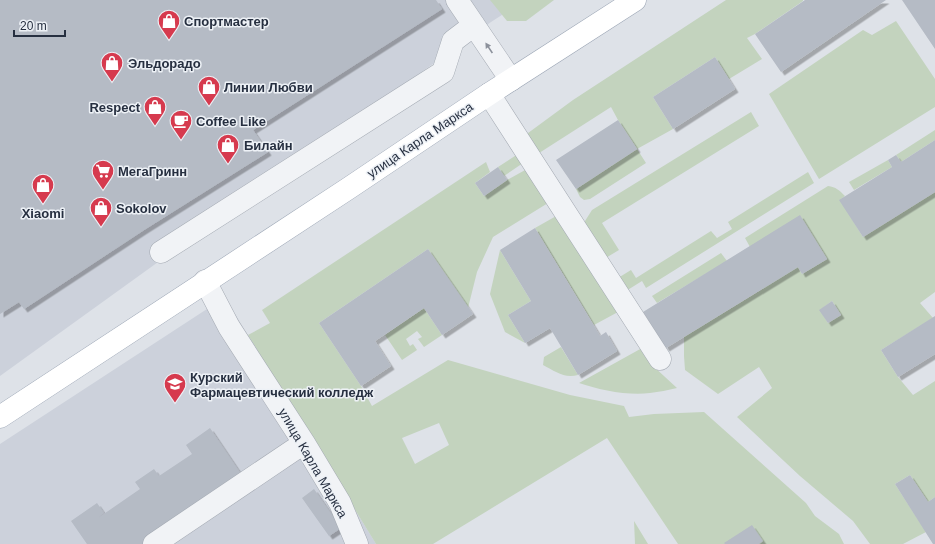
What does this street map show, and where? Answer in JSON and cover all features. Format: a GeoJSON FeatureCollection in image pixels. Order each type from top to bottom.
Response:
{"type":"FeatureCollection","features":[{"type":"Feature","properties":{"kind":"main road","name":"улица Карла Маркса"},"geometry":{"type":"LineString","coordinates":[[0,416],[349,188],[489,94],[635,0]]}},
{"type":"Feature","properties":{"kind":"street"},"geometry":{"type":"LineString","coordinates":[[457,0],[511,80]]}},
{"type":"Feature","properties":{"kind":"street"},"geometry":{"type":"LineString","coordinates":[[161,252],[443,72],[452,41],[474,25]]}},
{"type":"Feature","properties":{"kind":"street"},"geometry":{"type":"LineString","coordinates":[[489,94],[660,359]]}},
{"type":"Feature","properties":{"kind":"street","name":"улица Карла Маркса"},"geometry":{"type":"LineString","coordinates":[[205,281],[229,327],[340,503],[357,544]]}},
{"type":"Feature","properties":{"kind":"street"},"geometry":{"type":"LineString","coordinates":[[154,544],[304,444]]}},
{"type":"Feature","properties":{"kind":"shaded area","name":"МегаГринн"},"geometry":{"type":"Polygon","coordinates":[[[0,0],[525,0],[491,22],[0,376],[0,0]]]}},
{"type":"Feature","properties":{"kind":"shaded area","name":"Курский Фармацевтический колледж"},"geometry":{"type":"Polygon","coordinates":[[[207,309],[235,314],[376,544],[0,544],[0,444],[207,309]]]}},
{"type":"Feature","properties":{"kind":"green space"},"geometry":{"type":"Polygon","coordinates":[[[490,0],[554,0],[526,21],[507,21],[490,0]]]}},
{"type":"Feature","properties":{"kind":"green space"},"geometry":{"type":"Polygon","coordinates":[[[726,0],[803,0],[747,38],[762,59],[729,79],[715,57],[653,97],[673,129],[637,149],[611,107],[536,155],[524,136],[573,100],[726,0]]]}},
{"type":"Feature","properties":{"kind":"green space"},"geometry":{"type":"Polygon","coordinates":[[[896,21],[935,79],[935,107],[819,179],[769,94],[863,30],[872,35],[896,21]]]}},
{"type":"Feature","properties":{"kind":"green space"},"geometry":{"type":"Polygon","coordinates":[[[751,112],[759,126],[602,223],[619,250],[604,259],[585,228],[585,221],[592,210],[751,112]]]}},
{"type":"Feature","properties":{"kind":"green space"},"geometry":{"type":"Polygon","coordinates":[[[935,130],[935,140],[901,162],[896,155],[935,130]]]}},
{"type":"Feature","properties":{"kind":"green space"},"geometry":{"type":"Polygon","coordinates":[[[637,149],[646,163],[590,199],[584,200],[580,197],[576,189],[637,149]]]}},
{"type":"Feature","properties":{"kind":"green space"},"geometry":{"type":"Polygon","coordinates":[[[518,154],[523,163],[504,176],[498,167],[518,154]]]}},
{"type":"Feature","properties":{"kind":"green space"},"geometry":{"type":"Polygon","coordinates":[[[888,160],[892,167],[854,190],[849,182],[888,160]]]}},
{"type":"Feature","properties":{"kind":"green space"},"geometry":{"type":"Polygon","coordinates":[[[486,162],[490,172],[475,183],[484,196],[507,180],[527,169],[548,203],[493,237],[477,272],[468,308],[428,249],[319,323],[361,386],[372,406],[448,360],[570,395],[624,406],[629,417],[654,414],[704,412],[806,503],[815,516],[839,534],[844,544],[678,544],[607,438],[433,544],[376,544],[248,335],[270,323],[262,310],[486,162]],[[439,423],[402,438],[415,464],[449,445],[439,423]]]}},
{"type":"Feature","properties":{"kind":"green space"},"geometry":{"type":"Polygon","coordinates":[[[808,172],[814,183],[646,288],[642,281],[626,291],[618,278],[631,270],[636,278],[711,231],[717,238],[732,229],[728,222],[808,172]]]}},
{"type":"Feature","properties":{"kind":"green space"},"geometry":{"type":"Polygon","coordinates":[[[828,186],[837,189],[845,196],[840,200],[863,237],[935,192],[935,292],[920,303],[933,318],[881,350],[898,377],[913,395],[935,381],[935,497],[928,502],[910,475],[895,484],[926,532],[903,544],[870,544],[853,521],[800,476],[737,417],[772,388],[759,367],[718,394],[685,370],[684,337],[798,267],[802,274],[827,259],[800,216],[750,247],[745,238],[828,186]],[[832,301],[820,310],[828,323],[841,315],[832,301]]]}},
{"type":"Feature","properties":{"kind":"green space"},"geometry":{"type":"Polygon","coordinates":[[[558,215],[618,312],[594,325],[535,228],[558,215]]]}},
{"type":"Feature","properties":{"kind":"green space"},"geometry":{"type":"Polygon","coordinates":[[[500,250],[531,301],[508,315],[525,343],[505,332],[490,294],[500,250]]]}},
{"type":"Feature","properties":{"kind":"green space"},"geometry":{"type":"Polygon","coordinates":[[[721,253],[727,261],[657,303],[652,296],[721,253]]]}},
{"type":"Feature","properties":{"kind":"green space"},"geometry":{"type":"Polygon","coordinates":[[[424,308],[442,335],[424,347],[418,339],[422,337],[417,331],[406,339],[410,346],[413,344],[417,350],[402,360],[385,335],[424,308]]]}},
{"type":"Feature","properties":{"kind":"green space"},"geometry":{"type":"Polygon","coordinates":[[[561,347],[578,375],[564,375],[543,365],[544,357],[561,347]]]}},
{"type":"Feature","properties":{"kind":"green space"},"geometry":{"type":"Polygon","coordinates":[[[642,348],[652,365],[677,388],[653,393],[633,394],[605,390],[579,383],[642,348]]]}},
{"type":"Feature","properties":{"kind":"green space"},"geometry":{"type":"Polygon","coordinates":[[[634,521],[648,544],[635,544],[634,521]]]}},
{"type":"Feature","properties":{"kind":"building","name":"МегаГринн"},"geometry":{"type":"Polygon","coordinates":[[[0,0],[436,0],[442,9],[253,130],[268,152],[144,230],[24,309],[19,302],[0,314],[0,0]]]}},
{"type":"Feature","properties":{"kind":"building"},"geometry":{"type":"Polygon","coordinates":[[[805,0],[886,0],[781,72],[755,34],[805,0]]]}},
{"type":"Feature","properties":{"kind":"building"},"geometry":{"type":"Polygon","coordinates":[[[902,0],[935,0],[935,49],[902,0]]]}},
{"type":"Feature","properties":{"kind":"building"},"geometry":{"type":"Polygon","coordinates":[[[715,57],[735,89],[673,129],[653,97],[715,57]]]}},
{"type":"Feature","properties":{"kind":"building"},"geometry":{"type":"Polygon","coordinates":[[[618,120],[637,149],[576,189],[556,160],[618,120]]]}},
{"type":"Feature","properties":{"kind":"building"},"geometry":{"type":"Polygon","coordinates":[[[935,140],[935,192],[863,237],[839,200],[892,167],[888,160],[896,155],[901,162],[935,140]]]}},
{"type":"Feature","properties":{"kind":"building"},"geometry":{"type":"Polygon","coordinates":[[[498,167],[507,180],[484,196],[475,183],[498,167]]]}},
{"type":"Feature","properties":{"kind":"building"},"geometry":{"type":"Polygon","coordinates":[[[800,215],[827,259],[802,274],[798,267],[666,348],[643,312],[800,215]]]}},
{"type":"Feature","properties":{"kind":"building"},"geometry":{"type":"Polygon","coordinates":[[[535,228],[600,336],[606,332],[617,351],[578,375],[550,328],[525,343],[508,315],[531,301],[500,250],[535,228]]]}},
{"type":"Feature","properties":{"kind":"building"},"geometry":{"type":"Polygon","coordinates":[[[428,249],[473,314],[442,335],[424,308],[375,341],[391,366],[361,386],[319,323],[428,249]]]}},
{"type":"Feature","properties":{"kind":"building"},"geometry":{"type":"Polygon","coordinates":[[[832,301],[841,315],[828,323],[819,310],[832,301]]]}},
{"type":"Feature","properties":{"kind":"building"},"geometry":{"type":"Polygon","coordinates":[[[935,316],[935,354],[898,377],[881,350],[935,316]]]}},
{"type":"Feature","properties":{"kind":"building"},"geometry":{"type":"Polygon","coordinates":[[[210,428],[243,477],[145,544],[87,544],[71,521],[97,503],[104,513],[98,518],[140,489],[135,482],[154,469],[159,476],[192,454],[186,445],[210,428]]]}},
{"type":"Feature","properties":{"kind":"building"},"geometry":{"type":"Polygon","coordinates":[[[910,475],[928,502],[935,497],[935,544],[933,544],[895,484],[910,475]]]}},
{"type":"Feature","properties":{"kind":"building"},"geometry":{"type":"Polygon","coordinates":[[[314,489],[341,528],[329,536],[302,498],[314,489]]]}},
{"type":"Feature","properties":{"kind":"building"},"geometry":{"type":"Polygon","coordinates":[[[752,525],[763,541],[759,544],[724,543],[752,525]]]}},
{"type":"Feature","properties":{"kind":"place","name":"Спортмастер"},"geometry":{"type":"Point","coordinates":[169,40]}},
{"type":"Feature","properties":{"kind":"place","name":"Эльдорадо"},"geometry":{"type":"Point","coordinates":[112,82]}},
{"type":"Feature","properties":{"kind":"place","name":"Линии Любви"},"geometry":{"type":"Point","coordinates":[209,106]}},
{"type":"Feature","properties":{"kind":"place","name":"Respect"},"geometry":{"type":"Point","coordinates":[155,126]}},
{"type":"Feature","properties":{"kind":"place","name":"Coffee Like"},"geometry":{"type":"Point","coordinates":[181,140]}},
{"type":"Feature","properties":{"kind":"place","name":"Билайн"},"geometry":{"type":"Point","coordinates":[228,164]}},
{"type":"Feature","properties":{"kind":"place","name":"МегаГринн"},"geometry":{"type":"Point","coordinates":[103,190]}},
{"type":"Feature","properties":{"kind":"place","name":"Xiaomi"},"geometry":{"type":"Point","coordinates":[43,204]}},
{"type":"Feature","properties":{"kind":"place","name":"Sokolov"},"geometry":{"type":"Point","coordinates":[101,228]}},
{"type":"Feature","properties":{"kind":"place","name":"Курский Фармацевтический колледж"},"geometry":{"type":"Point","coordinates":[175,404]}}]}
